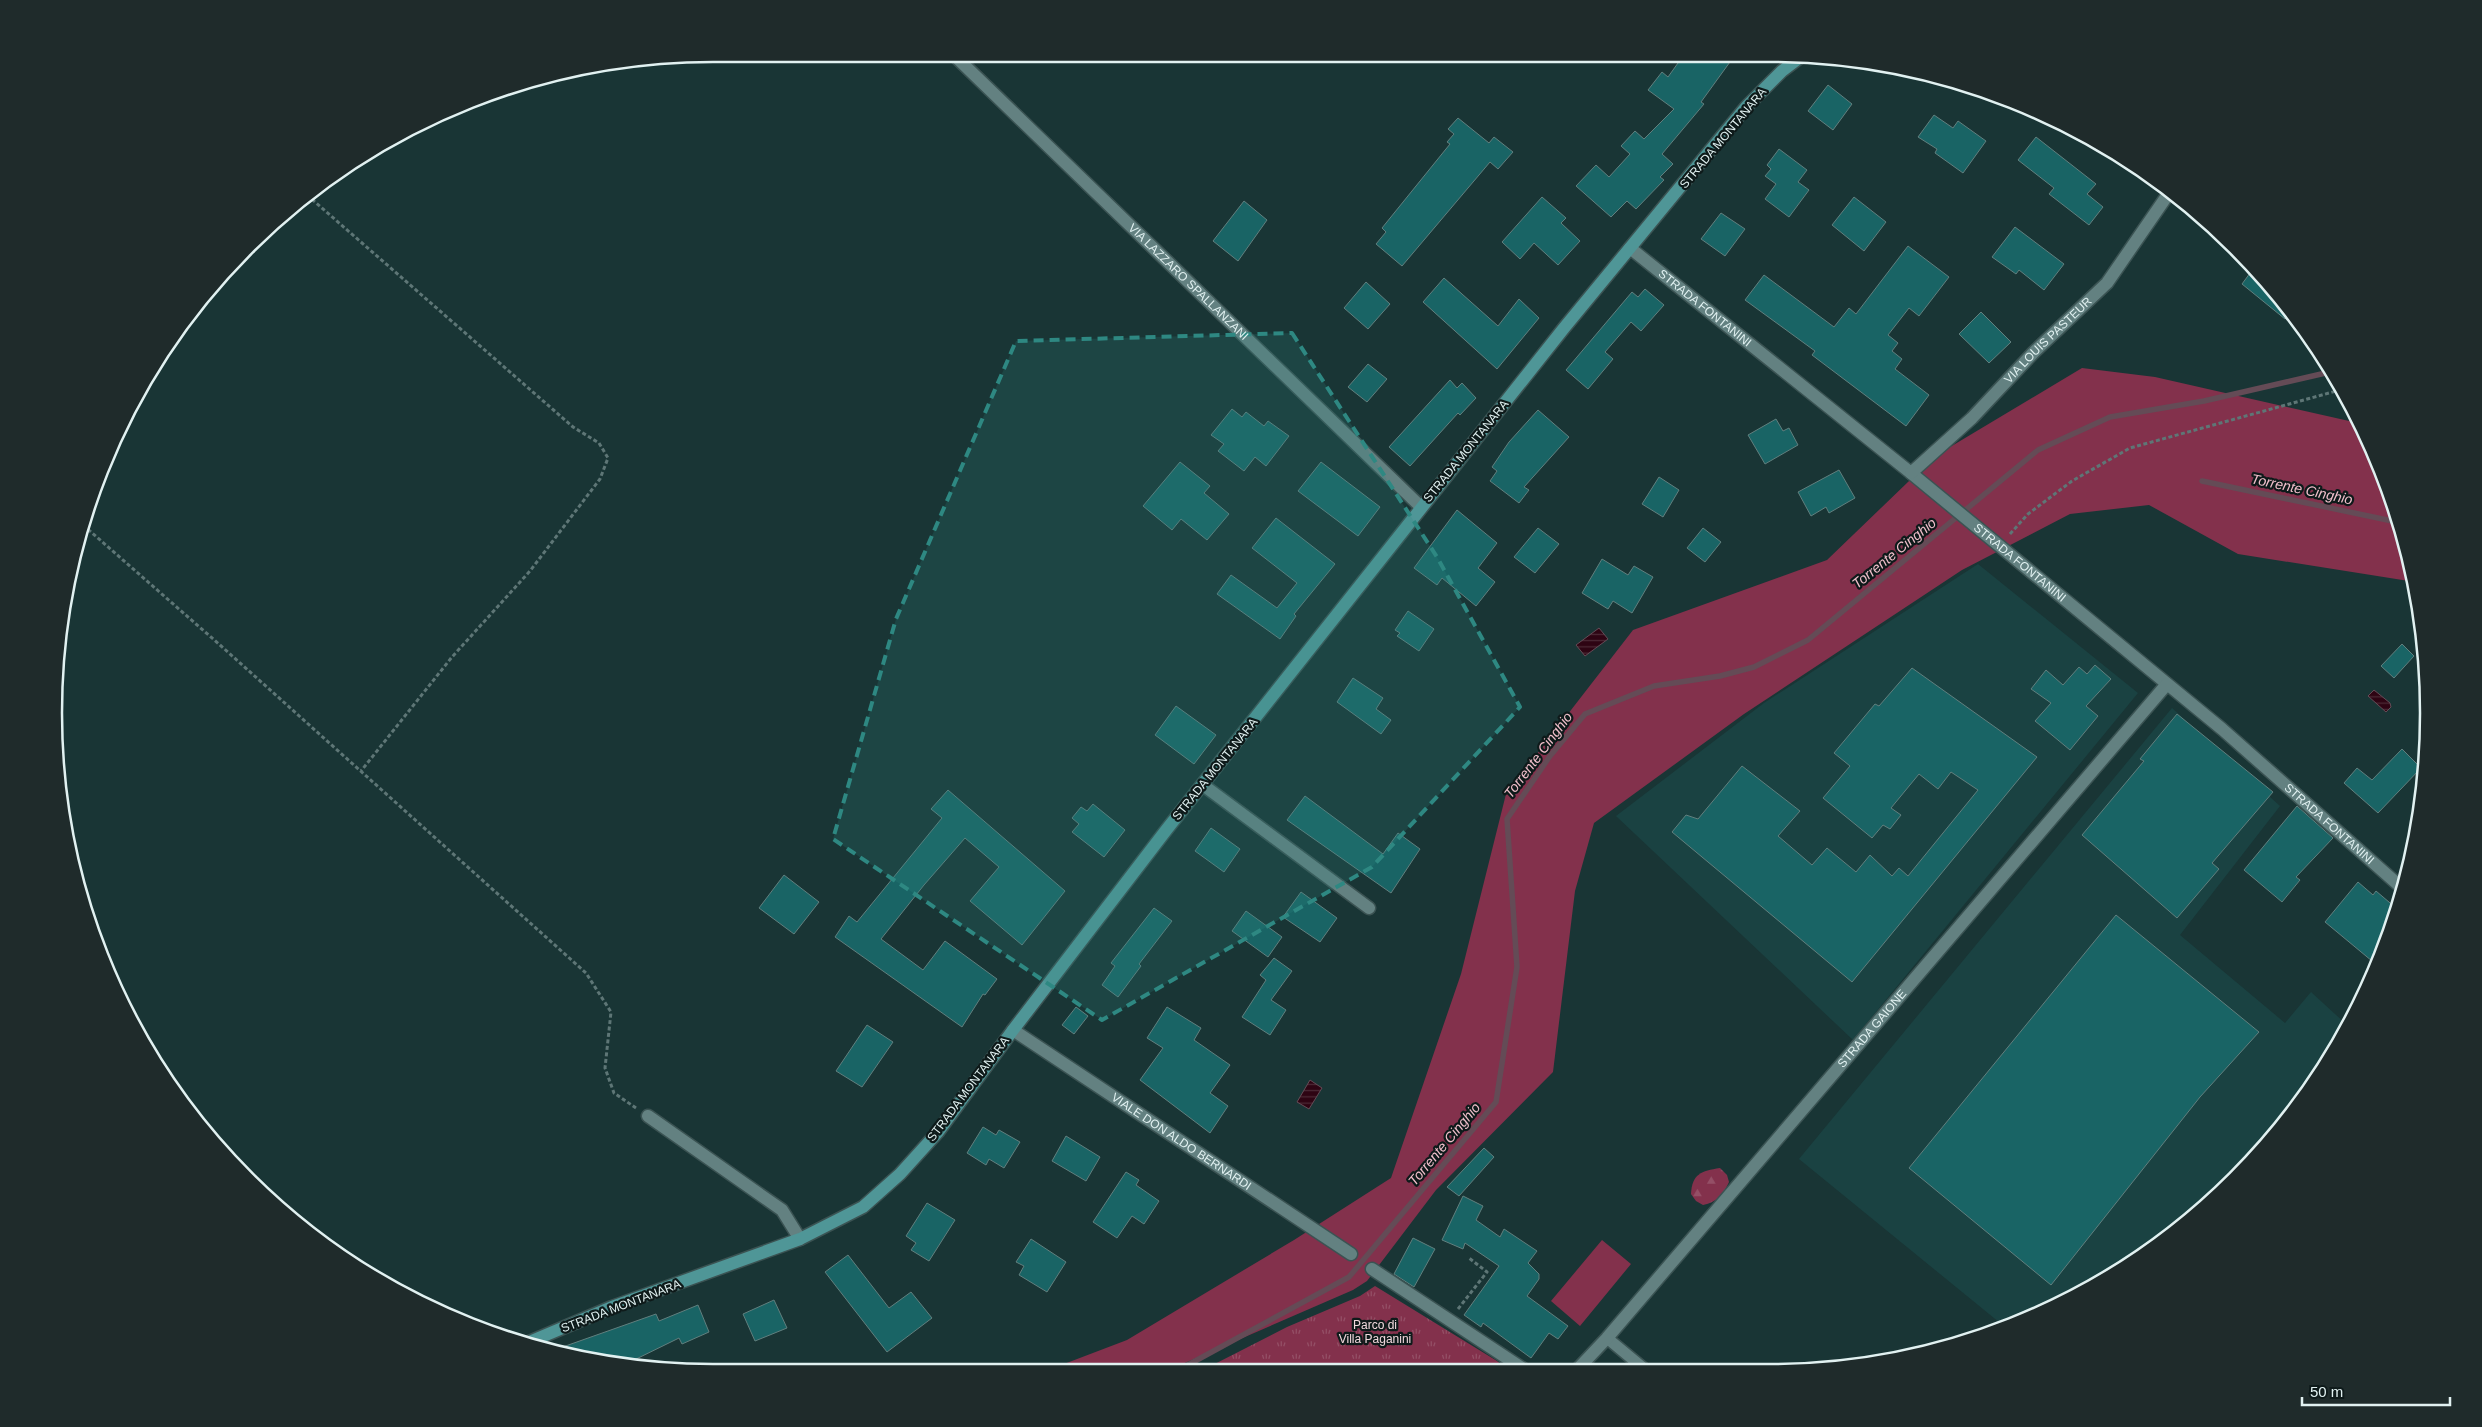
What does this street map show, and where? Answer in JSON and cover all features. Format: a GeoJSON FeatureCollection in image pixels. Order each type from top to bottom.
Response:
{"type":"FeatureCollection","features":[{"type":"Feature","properties":{"kind":"main road","name":"STRADA MONTANARA"},"geometry":{"type":"LineString","coordinates":[[536,1339],[612,1308],[800,1239],[863,1207],[900,1174],[938,1132],[1013,1030],[1203,784],[1421,507],[1746,107],[1782,71],[1793,63]]}},
{"type":"Feature","properties":{"kind":"street","name":"VIA LAZZARO SPALLANZANI"},"geometry":{"type":"LineString","coordinates":[[961,62],[1421,507]]}},
{"type":"Feature","properties":{"kind":"street"},"geometry":{"type":"LineString","coordinates":[[1782,71],[1787,63]]}},
{"type":"Feature","properties":{"kind":"street","name":"VIA LOUIS PASTEUR"},"geometry":{"type":"LineString","coordinates":[[1912,473],[1972,418],[2034,352],[2107,283],[2166,198]]}},
{"type":"Feature","properties":{"kind":"street","name":"STRADA FONTANINI"},"geometry":{"type":"LineString","coordinates":[[1630,248],[1912,473],[1940,499],[2222,729],[2397,883]]}},
{"type":"Feature","properties":{"kind":"street","name":"STRADA GAIONE"},"geometry":{"type":"LineString","coordinates":[[1583,1364],[1607,1338],[2167,684]]}},
{"type":"Feature","properties":{"kind":"street"},"geometry":{"type":"LineString","coordinates":[[1203,784],[1368,908]]}},
{"type":"Feature","properties":{"kind":"street","name":"VIALE DON ALDO BERNARDI"},"geometry":{"type":"LineString","coordinates":[[1013,1030],[1351,1254]]}},
{"type":"Feature","properties":{"kind":"street"},"geometry":{"type":"LineString","coordinates":[[648,1116],[782,1210],[800,1239]]}},
{"type":"Feature","properties":{"kind":"street"},"geometry":{"type":"LineString","coordinates":[[1372,1269],[1516,1364]]}},
{"type":"Feature","properties":{"kind":"lane"},"geometry":{"type":"LineString","coordinates":[[1607,1338],[1638,1364]]}},
{"type":"Feature","properties":{"kind":"path"},"geometry":{"type":"LineString","coordinates":[[313,200],[573,427],[599,443],[608,458],[600,479],[530,571],[452,657],[361,771]]}},
{"type":"Feature","properties":{"kind":"path"},"geometry":{"type":"LineString","coordinates":[[2004,541],[2028,514],[2072,482],[2130,448],[2334,392]]}},
{"type":"Feature","properties":{"kind":"path"},"geometry":{"type":"LineString","coordinates":[[89,531],[586,973],[611,1012],[605,1068],[614,1093],[648,1116]]}},
{"type":"Feature","properties":{"kind":"path"},"geometry":{"type":"LineString","coordinates":[[1449,1321],[1487,1272],[1469,1258]]}},
{"type":"Feature","properties":{"kind":"highlighted area"},"geometry":{"type":"Polygon","coordinates":[[[1292,333],[1437,557],[1520,707],[1372,867],[1102,1020],[833,839],[896,619],[1016,341],[1292,333]]]}},
{"type":"Feature","properties":{"kind":"shaded area"},"geometry":{"type":"Polygon","coordinates":[[[1978,564],[2138,693],[1853,1040],[1616,816],[1764,703],[1978,564]]]}},
{"type":"Feature","properties":{"kind":"shaded area"},"geometry":{"type":"Polygon","coordinates":[[[1599,628],[1608,639],[1585,656],[1576,645],[1599,628]]]}},
{"type":"Feature","properties":{"kind":"shaded area"},"geometry":{"type":"Polygon","coordinates":[[[2374,690],[2390,703],[2391,707],[2386,712],[2368,696],[2374,690]]]}},
{"type":"Feature","properties":{"kind":"shaded area"},"geometry":{"type":"Polygon","coordinates":[[[2172,708],[2280,806],[2180,935],[2285,1023],[2311,992],[2342,1020],[2310,1075],[2258,1143],[2198,1203],[2165,1230],[2130,1255],[2094,1277],[2056,1297],[1999,1322],[1799,1159],[2172,708]]]}},
{"type":"Feature","properties":{"kind":"shaded area"},"geometry":{"type":"Polygon","coordinates":[[[1310,1080],[1322,1088],[1309,1109],[1297,1102],[1310,1080]]]}},
{"type":"Feature","properties":{"kind":"green space"},"geometry":{"type":"Polygon","coordinates":[[[2082,368],[2155,377],[2349,421],[2370,464],[2385,504],[2406,581],[2238,554],[2149,505],[2070,514],[1962,570],[1744,714],[1594,823],[1575,891],[1553,1072],[1436,1190],[1367,1281],[1353,1290],[1182,1364],[1064,1364],[1127,1340],[1294,1240],[1391,1178],[1461,974],[1506,794],[1633,630],[1827,560],[1935,456],[2082,368]]]}},
{"type":"Feature","properties":{"kind":"green space"},"geometry":{"type":"Polygon","coordinates":[[[1720,1168],[1727,1175],[1729,1182],[1722,1194],[1716,1200],[1703,1205],[1696,1201],[1691,1194],[1693,1182],[1703,1172],[1720,1168]]]}},
{"type":"Feature","properties":{"kind":"green space"},"geometry":{"type":"Polygon","coordinates":[[[1602,1240],[1631,1264],[1580,1326],[1551,1301],[1602,1240]]]}},
{"type":"Feature","properties":{"kind":"green space","name":"Parco di Villa Paganini"},"geometry":{"type":"Polygon","coordinates":[[[1375,1286],[1501,1364],[1215,1364],[1287,1327],[1360,1296],[1375,1286]]]}},
{"type":"Feature","properties":{"kind":"building"},"geometry":{"type":"Polygon","coordinates":[[[1679,62],[1730,62],[1701,102],[1704,104],[1662,154],[1673,164],[1660,177],[1664,180],[1636,209],[1627,201],[1611,217],[1576,186],[1596,165],[1609,177],[1630,154],[1621,146],[1635,131],[1644,139],[1674,109],[1648,90],[1662,72],[1668,77],[1679,62]]]}},
{"type":"Feature","properties":{"kind":"building"},"geometry":{"type":"Polygon","coordinates":[[[1828,85],[1852,104],[1833,130],[1808,111],[1828,85]]]}},
{"type":"Feature","properties":{"kind":"building"},"geometry":{"type":"Polygon","coordinates":[[[1934,115],[1953,128],[1958,121],[1986,141],[1963,173],[1935,153],[1937,149],[1918,137],[1934,115]]]}},
{"type":"Feature","properties":{"kind":"building"},"geometry":{"type":"Polygon","coordinates":[[[1458,118],[1489,143],[1494,137],[1513,152],[1498,169],[1490,162],[1402,266],[1376,244],[1386,232],[1382,228],[1450,144],[1447,142],[1454,134],[1448,129],[1458,118]]]}},
{"type":"Feature","properties":{"kind":"building"},"geometry":{"type":"Polygon","coordinates":[[[2036,137],[2096,184],[2087,194],[2103,207],[2089,225],[2049,194],[2054,188],[2018,160],[2036,137]]]}},
{"type":"Feature","properties":{"kind":"building"},"geometry":{"type":"Polygon","coordinates":[[[1779,149],[1807,170],[1798,182],[1809,190],[1789,217],[1765,199],[1776,184],[1765,176],[1771,169],[1767,165],[1779,149]]]}},
{"type":"Feature","properties":{"kind":"building"},"geometry":{"type":"Polygon","coordinates":[[[1542,197],[1566,218],[1561,223],[1580,241],[1558,265],[1534,243],[1520,259],[1502,242],[1542,197]]]}},
{"type":"Feature","properties":{"kind":"building"},"geometry":{"type":"Polygon","coordinates":[[[1854,197],[1886,222],[1864,251],[1832,225],[1854,197]]]}},
{"type":"Feature","properties":{"kind":"building"},"geometry":{"type":"Polygon","coordinates":[[[1244,201],[1267,220],[1238,261],[1213,241],[1244,201]]]}},
{"type":"Feature","properties":{"kind":"building"},"geometry":{"type":"Polygon","coordinates":[[[1721,213],[1745,229],[1725,256],[1701,239],[1721,213]]]}},
{"type":"Feature","properties":{"kind":"building"},"geometry":{"type":"Polygon","coordinates":[[[2015,227],[2064,264],[2044,290],[2019,270],[2016,274],[1992,257],[2015,227]]]}},
{"type":"Feature","properties":{"kind":"building"},"geometry":{"type":"Polygon","coordinates":[[[1908,246],[1949,277],[1919,316],[1909,308],[1888,335],[1898,343],[1892,351],[1902,359],[1895,369],[1929,395],[1906,426],[1812,355],[1815,351],[1745,300],[1764,275],[1834,327],[1849,308],[1856,314],[1908,246]]]}},
{"type":"Feature","properties":{"kind":"building"},"geometry":{"type":"Polygon","coordinates":[[[2249,274],[2286,318],[2285,319],[2242,284],[2249,274]]]}},
{"type":"Feature","properties":{"kind":"building"},"geometry":{"type":"Polygon","coordinates":[[[1444,278],[1498,326],[1519,299],[1539,318],[1497,369],[1423,302],[1444,278]]]}},
{"type":"Feature","properties":{"kind":"building"},"geometry":{"type":"Polygon","coordinates":[[[1366,282],[1390,304],[1368,329],[1344,308],[1366,282]]]}},
{"type":"Feature","properties":{"kind":"building"},"geometry":{"type":"Polygon","coordinates":[[[1645,289],[1664,305],[1641,331],[1631,322],[1605,352],[1613,359],[1588,389],[1566,370],[1632,292],[1638,297],[1645,289]]]}},
{"type":"Feature","properties":{"kind":"building"},"geometry":{"type":"Polygon","coordinates":[[[1981,312],[2011,342],[1989,363],[1959,334],[1981,312]]]}},
{"type":"Feature","properties":{"kind":"building"},"geometry":{"type":"Polygon","coordinates":[[[1368,364],[1387,379],[1367,402],[1348,387],[1368,364]]]}},
{"type":"Feature","properties":{"kind":"building"},"geometry":{"type":"Polygon","coordinates":[[[1450,380],[1457,388],[1462,383],[1476,398],[1460,415],[1458,413],[1410,466],[1389,447],[1450,380]]]}},
{"type":"Feature","properties":{"kind":"building"},"geometry":{"type":"Polygon","coordinates":[[[1232,409],[1242,417],[1246,412],[1264,426],[1268,421],[1289,436],[1266,466],[1255,457],[1244,471],[1218,451],[1224,444],[1211,435],[1232,409]]]}},
{"type":"Feature","properties":{"kind":"building"},"geometry":{"type":"Polygon","coordinates":[[[1538,410],[1569,437],[1524,487],[1529,490],[1519,503],[1490,481],[1497,471],[1492,467],[1509,442],[1538,410]]]}},
{"type":"Feature","properties":{"kind":"building"},"geometry":{"type":"Polygon","coordinates":[[[1776,419],[1783,431],[1789,428],[1798,445],[1765,464],[1748,435],[1776,419]]]}},
{"type":"Feature","properties":{"kind":"building"},"geometry":{"type":"Polygon","coordinates":[[[1180,462],[1210,486],[1204,493],[1229,514],[1207,540],[1181,519],[1172,530],[1143,506],[1180,462]]]}},
{"type":"Feature","properties":{"kind":"building"},"geometry":{"type":"Polygon","coordinates":[[[1321,462],[1380,507],[1358,536],[1298,491],[1321,462]]]}},
{"type":"Feature","properties":{"kind":"building"},"geometry":{"type":"Polygon","coordinates":[[[1839,470],[1855,498],[1829,513],[1826,507],[1811,516],[1798,492],[1839,470]]]}},
{"type":"Feature","properties":{"kind":"building"},"geometry":{"type":"Polygon","coordinates":[[[1659,477],[1679,490],[1663,517],[1642,504],[1659,477]]]}},
{"type":"Feature","properties":{"kind":"building"},"geometry":{"type":"Polygon","coordinates":[[[1457,510],[1497,543],[1478,568],[1495,582],[1476,606],[1442,578],[1437,585],[1414,568],[1457,510]]]}},
{"type":"Feature","properties":{"kind":"building"},"geometry":{"type":"Polygon","coordinates":[[[1276,518],[1335,564],[1294,614],[1296,616],[1280,639],[1217,594],[1231,575],[1277,608],[1297,583],[1252,548],[1276,518]]]}},
{"type":"Feature","properties":{"kind":"building"},"geometry":{"type":"Polygon","coordinates":[[[1538,528],[1559,544],[1535,573],[1514,557],[1538,528]]]}},
{"type":"Feature","properties":{"kind":"building"},"geometry":{"type":"Polygon","coordinates":[[[1703,528],[1721,542],[1705,562],[1687,548],[1703,528]]]}},
{"type":"Feature","properties":{"kind":"building"},"geometry":{"type":"Polygon","coordinates":[[[1602,559],[1628,575],[1634,566],[1653,577],[1632,613],[1613,601],[1608,609],[1582,593],[1602,559]]]}},
{"type":"Feature","properties":{"kind":"building"},"geometry":{"type":"Polygon","coordinates":[[[1408,611],[1434,629],[1419,651],[1397,636],[1400,633],[1395,630],[1408,611]]]}},
{"type":"Feature","properties":{"kind":"building"},"geometry":{"type":"Polygon","coordinates":[[[2402,644],[2414,656],[2394,678],[2381,666],[2402,644]]]}},
{"type":"Feature","properties":{"kind":"building"},"geometry":{"type":"Polygon","coordinates":[[[2095,665],[2111,679],[2086,706],[2098,716],[2070,750],[2035,721],[2051,703],[2031,689],[2046,670],[2063,685],[2079,667],[2087,674],[2095,665]]]}},
{"type":"Feature","properties":{"kind":"building"},"geometry":{"type":"Polygon","coordinates":[[[1912,668],[2037,757],[1852,982],[1672,832],[1686,815],[1698,819],[1742,766],[1800,811],[1778,836],[1812,865],[1827,848],[1856,872],[1870,855],[1892,876],[1899,868],[1908,876],[1978,790],[1951,772],[1938,789],[1919,774],[1891,808],[1901,815],[1890,829],[1883,825],[1872,838],[1823,798],[1850,766],[1834,753],[1875,704],[1879,706],[1912,668]]]}},
{"type":"Feature","properties":{"kind":"building"},"geometry":{"type":"Polygon","coordinates":[[[1353,678],[1383,698],[1376,709],[1391,720],[1381,734],[1337,702],[1353,678]]]}},
{"type":"Feature","properties":{"kind":"building"},"geometry":{"type":"Polygon","coordinates":[[[1176,706],[1216,735],[1194,764],[1155,735],[1176,706]]]}},
{"type":"Feature","properties":{"kind":"building"},"geometry":{"type":"Polygon","coordinates":[[[2177,714],[2273,792],[2212,863],[2219,869],[2177,918],[2082,835],[2144,761],[2140,759],[2177,714]]]}},
{"type":"Feature","properties":{"kind":"building"},"geometry":{"type":"Polygon","coordinates":[[[2402,749],[2417,764],[2416,773],[2378,813],[2344,783],[2357,768],[2372,780],[2402,749]]]}},
{"type":"Feature","properties":{"kind":"building"},"geometry":{"type":"Polygon","coordinates":[[[948,790],[1065,891],[1022,945],[970,901],[999,867],[965,838],[881,939],[923,970],[945,941],[997,979],[985,995],[983,994],[962,1027],[835,937],[849,916],[857,922],[942,818],[931,809],[948,790]]]}},
{"type":"Feature","properties":{"kind":"building"},"geometry":{"type":"Polygon","coordinates":[[[1305,796],[1383,854],[1398,833],[1420,849],[1391,893],[1287,820],[1305,796]]]}},
{"type":"Feature","properties":{"kind":"building"},"geometry":{"type":"Polygon","coordinates":[[[1093,804],[1125,830],[1104,857],[1072,832],[1079,824],[1072,818],[1081,807],[1087,811],[1093,804]]]}},
{"type":"Feature","properties":{"kind":"building"},"geometry":{"type":"Polygon","coordinates":[[[2297,806],[2333,838],[2296,877],[2300,880],[2282,902],[2244,870],[2297,806]]]}},
{"type":"Feature","properties":{"kind":"building"},"geometry":{"type":"Polygon","coordinates":[[[1211,828],[1240,849],[1224,872],[1195,851],[1211,828]]]}},
{"type":"Feature","properties":{"kind":"building"},"geometry":{"type":"Polygon","coordinates":[[[784,875],[819,902],[794,934],[759,908],[784,875]]]}},
{"type":"Feature","properties":{"kind":"building"},"geometry":{"type":"Polygon","coordinates":[[[2358,882],[2373,895],[2376,891],[2391,904],[2371,960],[2325,922],[2358,882]]]}},
{"type":"Feature","properties":{"kind":"building"},"geometry":{"type":"Polygon","coordinates":[[[1301,892],[1337,918],[1320,942],[1283,917],[1301,892]]]}},
{"type":"Feature","properties":{"kind":"building"},"geometry":{"type":"Polygon","coordinates":[[[1154,908],[1172,921],[1139,964],[1141,966],[1118,997],[1102,985],[1115,966],[1111,963],[1154,908]]]}},
{"type":"Feature","properties":{"kind":"building"},"geometry":{"type":"Polygon","coordinates":[[[1246,911],[1282,937],[1268,957],[1232,931],[1246,911]]]}},
{"type":"Feature","properties":{"kind":"building"},"geometry":{"type":"Polygon","coordinates":[[[2116,915],[2259,1032],[2200,1097],[2051,1285],[1909,1168],[2116,915]]]}},
{"type":"Feature","properties":{"kind":"building"},"geometry":{"type":"Polygon","coordinates":[[[1274,958],[1292,971],[1271,1000],[1286,1010],[1270,1035],[1242,1017],[1266,980],[1260,975],[1274,958]]]}},
{"type":"Feature","properties":{"kind":"building"},"geometry":{"type":"Polygon","coordinates":[[[1076,1007],[1088,1016],[1074,1034],[1062,1025],[1076,1007]]]}},
{"type":"Feature","properties":{"kind":"building"},"geometry":{"type":"Polygon","coordinates":[[[1167,1007],[1201,1028],[1194,1040],[1230,1065],[1210,1093],[1228,1106],[1210,1133],[1140,1080],[1163,1048],[1147,1038],[1167,1007]]]}},
{"type":"Feature","properties":{"kind":"building"},"geometry":{"type":"Polygon","coordinates":[[[867,1025],[893,1042],[862,1087],[836,1071],[867,1025]]]}},
{"type":"Feature","properties":{"kind":"building"},"geometry":{"type":"Polygon","coordinates":[[[983,1127],[996,1135],[999,1130],[1020,1142],[1004,1168],[989,1159],[986,1165],[967,1153],[983,1127]]]}},
{"type":"Feature","properties":{"kind":"building"},"geometry":{"type":"Polygon","coordinates":[[[1066,1136],[1100,1157],[1086,1181],[1052,1161],[1066,1136]]]}},
{"type":"Feature","properties":{"kind":"building"},"geometry":{"type":"Polygon","coordinates":[[[1484,1148],[1494,1157],[1459,1196],[1447,1187],[1484,1148]]]}},
{"type":"Feature","properties":{"kind":"building"},"geometry":{"type":"Polygon","coordinates":[[[1126,1172],[1139,1180],[1136,1185],[1159,1201],[1144,1224],[1132,1216],[1117,1238],[1093,1222],[1126,1172]]]}},
{"type":"Feature","properties":{"kind":"building"},"geometry":{"type":"Polygon","coordinates":[[[1463,1196],[1483,1206],[1476,1220],[1500,1237],[1504,1229],[1537,1251],[1528,1263],[1539,1274],[1539,1279],[1527,1296],[1568,1326],[1558,1339],[1549,1333],[1531,1358],[1483,1323],[1481,1327],[1464,1315],[1499,1266],[1465,1243],[1463,1249],[1442,1240],[1463,1196]]]}},
{"type":"Feature","properties":{"kind":"building"},"geometry":{"type":"Polygon","coordinates":[[[927,1203],[955,1220],[929,1261],[911,1250],[916,1243],[906,1236],[927,1203]]]}},
{"type":"Feature","properties":{"kind":"building"},"geometry":{"type":"Polygon","coordinates":[[[1413,1238],[1435,1249],[1414,1287],[1394,1274],[1413,1238]]]}},
{"type":"Feature","properties":{"kind":"building"},"geometry":{"type":"Polygon","coordinates":[[[1031,1239],[1066,1262],[1047,1292],[1019,1275],[1024,1266],[1016,1262],[1031,1239]]]}},
{"type":"Feature","properties":{"kind":"building"},"geometry":{"type":"Polygon","coordinates":[[[848,1255],[889,1308],[911,1292],[932,1318],[887,1352],[825,1272],[848,1255]]]}},
{"type":"Feature","properties":{"kind":"building"},"geometry":{"type":"Polygon","coordinates":[[[774,1300],[787,1328],[755,1341],[743,1314],[774,1300]]]}},
{"type":"Feature","properties":{"kind":"building"},"geometry":{"type":"Polygon","coordinates":[[[698,1305],[709,1332],[682,1344],[679,1338],[635,1360],[564,1347],[656,1314],[659,1321],[698,1305]]]}},
{"type":"Feature","properties":{"kind":"waterway","name":"Torrente Cinghio"},"geometry":{"type":"LineString","coordinates":[[1190,1364],[1349,1277],[1496,1102],[1517,967],[1507,819],[1550,756],[1585,714],[1654,686],[1720,676],[1754,667],[1808,640],[2038,450],[2110,417],[2204,401],[2323,374]]}},
{"type":"Feature","properties":{"kind":"waterway","name":"Torrente Cinghio"},"geometry":{"type":"LineString","coordinates":[[2202,481],[2390,520]]}}]}
